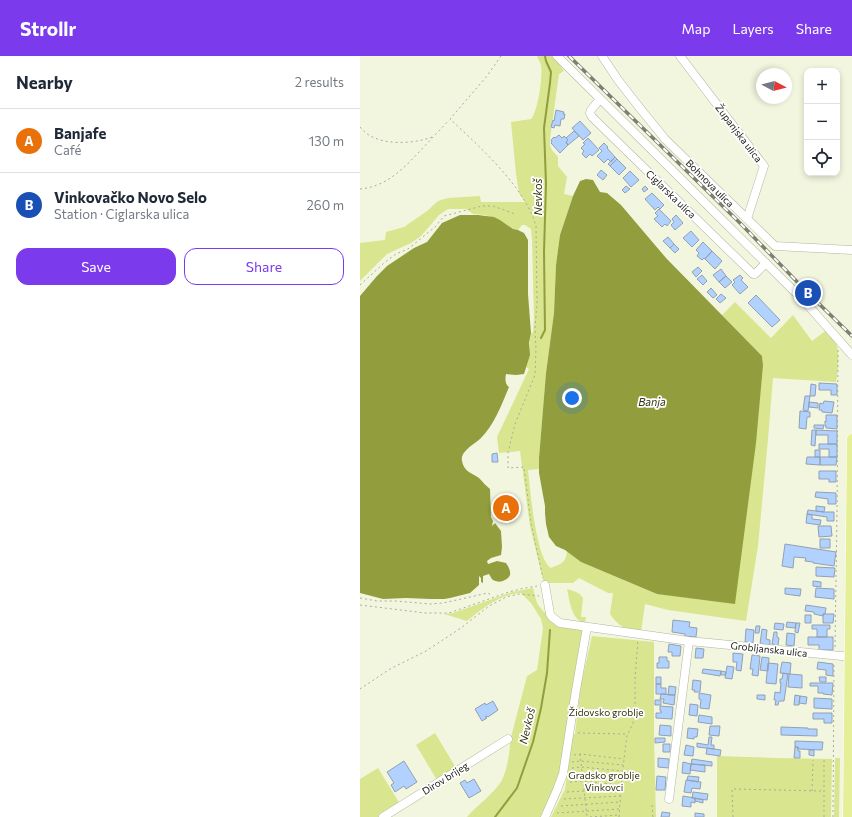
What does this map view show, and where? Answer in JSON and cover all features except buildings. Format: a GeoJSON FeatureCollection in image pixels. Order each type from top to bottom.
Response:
{"type":"FeatureCollection","features":[{"type":"Feature","properties":{"kind":"main road"},"geometry":{"type":"LineString","coordinates":[[848,817],[851,657],[852,439]]}},
{"type":"Feature","properties":{"kind":"street","name":"Ciglarska ulica"},"geometry":{"type":"LineString","coordinates":[[557,56],[806,302],[852,355]]}},
{"type":"Feature","properties":{"kind":"street","name":"Bohnova ulica"},"geometry":{"type":"LineString","coordinates":[[602,56],[634,102],[665,139],[775,246],[852,250]]}},
{"type":"Feature","properties":{"kind":"street","name":"Županjska ulica"},"geometry":{"type":"LineString","coordinates":[[680,56],[764,166],[747,219]]}},
{"type":"Feature","properties":{"kind":"street","name":"Ciglarska ulica"},"geometry":{"type":"LineString","coordinates":[[600,99],[591,110],[590,113],[592,117],[753,274],[755,274],[766,263]]}},
{"type":"Feature","properties":{"kind":"street"},"geometry":{"type":"LineString","coordinates":[[545,585],[547,597]]}},
{"type":"Feature","properties":{"kind":"street","name":"Grobljanska ulica"},"geometry":{"type":"LineString","coordinates":[[547,597],[550,614],[560,623],[689,641],[851,657]]}},
{"type":"Feature","properties":{"kind":"street"},"geometry":{"type":"LineString","coordinates":[[545,817],[558,790],[563,774],[587,627]]}},
{"type":"Feature","properties":{"kind":"street"},"geometry":{"type":"LineString","coordinates":[[669,798],[689,641]]}},
{"type":"Feature","properties":{"kind":"street","name":"Dirov brijeg"},"geometry":{"type":"LineString","coordinates":[[383,817],[508,739]]}},
{"type":"Feature","properties":{"kind":"path"},"geometry":{"type":"LineString","coordinates":[[360,189],[378,185],[400,171],[450,119],[487,76],[501,56]]}},
{"type":"Feature","properties":{"kind":"path"},"geometry":{"type":"LineString","coordinates":[[360,605],[425,613],[449,613],[509,592],[545,585],[531,523],[524,467],[508,468],[508,453],[515,424],[535,375],[535,328],[537,303],[536,226],[526,202],[499,168],[450,119]]}},
{"type":"Feature","properties":{"kind":"path"},"geometry":{"type":"LineString","coordinates":[[360,127],[370,136],[387,141],[403,142],[422,140],[433,136]]}},
{"type":"Feature","properties":{"kind":"path"},"geometry":{"type":"LineString","coordinates":[[360,285],[384,263],[396,254],[408,249],[419,240],[444,216],[482,206],[493,206],[515,214]]}},
{"type":"Feature","properties":{"kind":"path"},"geometry":{"type":"LineString","coordinates":[[832,817],[838,340]]}},
{"type":"Feature","properties":{"kind":"path"},"geometry":{"type":"LineString","coordinates":[[360,598],[378,601],[430,604],[443,603],[488,593],[491,595]]}},
{"type":"Feature","properties":{"kind":"path"},"geometry":{"type":"LineString","coordinates":[[360,690],[390,669],[426,651],[506,597],[519,594],[547,597]]}},
{"type":"Feature","properties":{"kind":"path"},"geometry":{"type":"LineString","coordinates":[[590,817],[619,816],[626,739],[635,714],[635,678],[638,634]]}},
{"type":"Feature","properties":{"kind":"path"},"geometry":{"type":"LineString","coordinates":[[569,731],[628,734]]}},
{"type":"Feature","properties":{"kind":"path"},"geometry":{"type":"LineString","coordinates":[[573,755],[580,754],[624,758]]}},
{"type":"Feature","properties":{"kind":"path"},"geometry":{"type":"LineString","coordinates":[[580,754],[587,817]]}},
{"type":"Feature","properties":{"kind":"path"},"geometry":{"type":"LineString","coordinates":[[812,791],[813,760]]}},
{"type":"Feature","properties":{"kind":"path"},"geometry":{"type":"LineString","coordinates":[[824,760],[824,817]]}},
{"type":"Feature","properties":{"kind":"path"},"geometry":{"type":"LineString","coordinates":[[572,762],[581,761],[623,765]]}},
{"type":"Feature","properties":{"kind":"path"},"geometry":{"type":"LineString","coordinates":[[572,768],[582,767],[622,771]]}},
{"type":"Feature","properties":{"kind":"path"},"geometry":{"type":"LineString","coordinates":[[571,775],[583,774],[622,777]]}},
{"type":"Feature","properties":{"kind":"path"},"geometry":{"type":"LineString","coordinates":[[570,782],[583,781],[621,785]]}},
{"type":"Feature","properties":{"kind":"path"},"geometry":{"type":"LineString","coordinates":[[567,792],[621,789]]}},
{"type":"Feature","properties":{"kind":"path"},"geometry":{"type":"LineString","coordinates":[[733,817],[732,789],[824,791]]}},
{"type":"Feature","properties":{"kind":"path"},"geometry":{"type":"LineString","coordinates":[[564,799],[620,796]]}},
{"type":"Feature","properties":{"kind":"path"},"geometry":{"type":"LineString","coordinates":[[561,806],[620,802]]}},
{"type":"Feature","properties":{"kind":"path"},"geometry":{"type":"LineString","coordinates":[[652,805],[653,817]]}},
{"type":"Feature","properties":{"kind":"path"},"geometry":{"type":"LineString","coordinates":[[557,813],[620,809]]}},
{"type":"Feature","properties":{"kind":"green space"},"geometry":{"type":"Polygon","coordinates":[[[537,56],[553,56],[564,71],[559,74],[550,145],[558,157],[558,166],[567,177],[564,194],[573,196],[560,235],[556,265],[554,313],[546,373],[539,469],[528,470],[532,507],[541,552],[551,568],[564,561],[567,551],[581,562],[657,594],[763,365],[762,356],[722,315],[735,302],[771,338],[793,315],[812,341],[828,329],[835,341],[838,357],[836,382],[773,378],[758,546],[746,621],[668,610],[645,604],[641,632],[623,627],[617,623],[610,614],[613,593],[608,593],[579,578],[573,583],[544,584],[530,526],[520,451],[499,453],[497,437],[529,369],[526,367],[529,355],[531,333],[533,333],[534,318],[531,229],[525,225],[522,225],[518,230],[513,229],[500,220],[485,215],[473,214],[466,209],[448,209],[439,215],[421,236],[411,243],[387,254],[360,281],[360,243],[385,240],[386,232],[404,227],[427,211],[438,201],[448,198],[480,196],[481,202],[525,202],[519,193],[511,122],[531,119],[534,115],[538,101],[541,77],[541,65],[537,56]]]}},
{"type":"Feature","properties":{"kind":"green space"},"geometry":{"type":"Polygon","coordinates":[[[533,588],[538,605],[555,625],[583,629],[561,773],[543,817],[467,817],[495,790],[504,776],[508,761],[510,741],[527,676],[537,670],[543,628],[541,619],[531,603],[521,593],[499,599],[485,607],[467,621],[444,614],[453,613],[512,592],[533,588]]]}},
{"type":"Feature","properties":{"kind":"green space"},"geometry":{"type":"Polygon","coordinates":[[[567,589],[578,593],[583,598],[581,617],[586,617],[585,624],[580,622],[574,614],[567,589]]]}},
{"type":"Feature","properties":{"kind":"green space","name":"Gradsko groblje Vinkovci"},"geometry":{"type":"Polygon","coordinates":[[[592,636],[654,642],[656,817],[551,817],[565,789],[572,740],[573,735],[575,734],[581,685],[592,636]]]}},
{"type":"Feature","properties":{"kind":"green space"},"geometry":{"type":"Polygon","coordinates":[[[435,733],[456,768],[437,780],[416,745],[435,733]]]}},
{"type":"Feature","properties":{"kind":"green space"},"geometry":{"type":"Polygon","coordinates":[[[717,756],[832,759],[831,817],[717,817],[717,756]]]}},
{"type":"Feature","properties":{"kind":"green space"},"geometry":{"type":"Polygon","coordinates":[[[835,758],[840,758],[839,817],[834,817],[835,758]]]}},
{"type":"Feature","properties":{"kind":"green space"},"geometry":{"type":"Polygon","coordinates":[[[378,768],[400,804],[379,817],[360,817],[360,779],[378,768]]]}},
{"type":"Feature","properties":{"kind":"water","name":"Banja"},"geometry":{"type":"Polygon","coordinates":[[[586,179],[593,180],[600,192],[607,193],[621,205],[666,258],[762,356],[763,365],[756,443],[735,604],[657,594],[581,562],[565,550],[556,546],[549,537],[539,473],[539,458],[546,373],[554,313],[556,265],[560,235],[573,196],[580,181],[586,179]]]}},
{"type":"Feature","properties":{"kind":"water"},"geometry":{"type":"Polygon","coordinates":[[[460,215],[494,217],[513,229],[524,233],[528,240],[528,294],[531,333],[529,343],[530,355],[524,374],[506,374],[505,378],[509,387],[497,414],[486,433],[468,448],[462,457],[463,465],[466,470],[479,478],[490,489],[491,517],[493,521],[492,526],[495,523],[501,531],[501,555],[491,558],[487,561],[488,564],[497,561],[506,563],[510,570],[510,575],[506,580],[498,582],[493,580],[489,574],[483,576],[483,583],[481,582],[481,578],[479,576],[479,585],[470,593],[450,598],[383,599],[360,593],[360,296],[387,266],[414,248],[427,242],[442,223],[460,215]]]}},
{"type":"Feature","properties":{"kind":"waterway","name":"Nevkoš"},"geometry":{"type":"LineString","coordinates":[[541,338],[545,330],[544,252],[546,184],[544,128],[551,72],[545,56]]}},
{"type":"Feature","properties":{"kind":"waterway","name":"Nevkoš"},"geometry":{"type":"LineString","coordinates":[[495,817],[517,788],[533,742],[547,673],[550,630]]}},
{"type":"Feature","properties":{"kind":"railway"},"geometry":{"type":"LineString","coordinates":[[569,56],[741,224],[852,336]]}},
{"type":"Feature","properties":{"kind":"place","name":"Vinkovačko Novo Selo"},"geometry":{"type":"Point","coordinates":[808,293]}},
{"type":"Feature","properties":{"kind":"place","name":"Banjafe"},"geometry":{"type":"Point","coordinates":[506,508]}},
{"type":"Feature","properties":{"kind":"park label","name":"Židovsko groblje"},"geometry":{"type":"Point","coordinates":[606,712]}}]}
